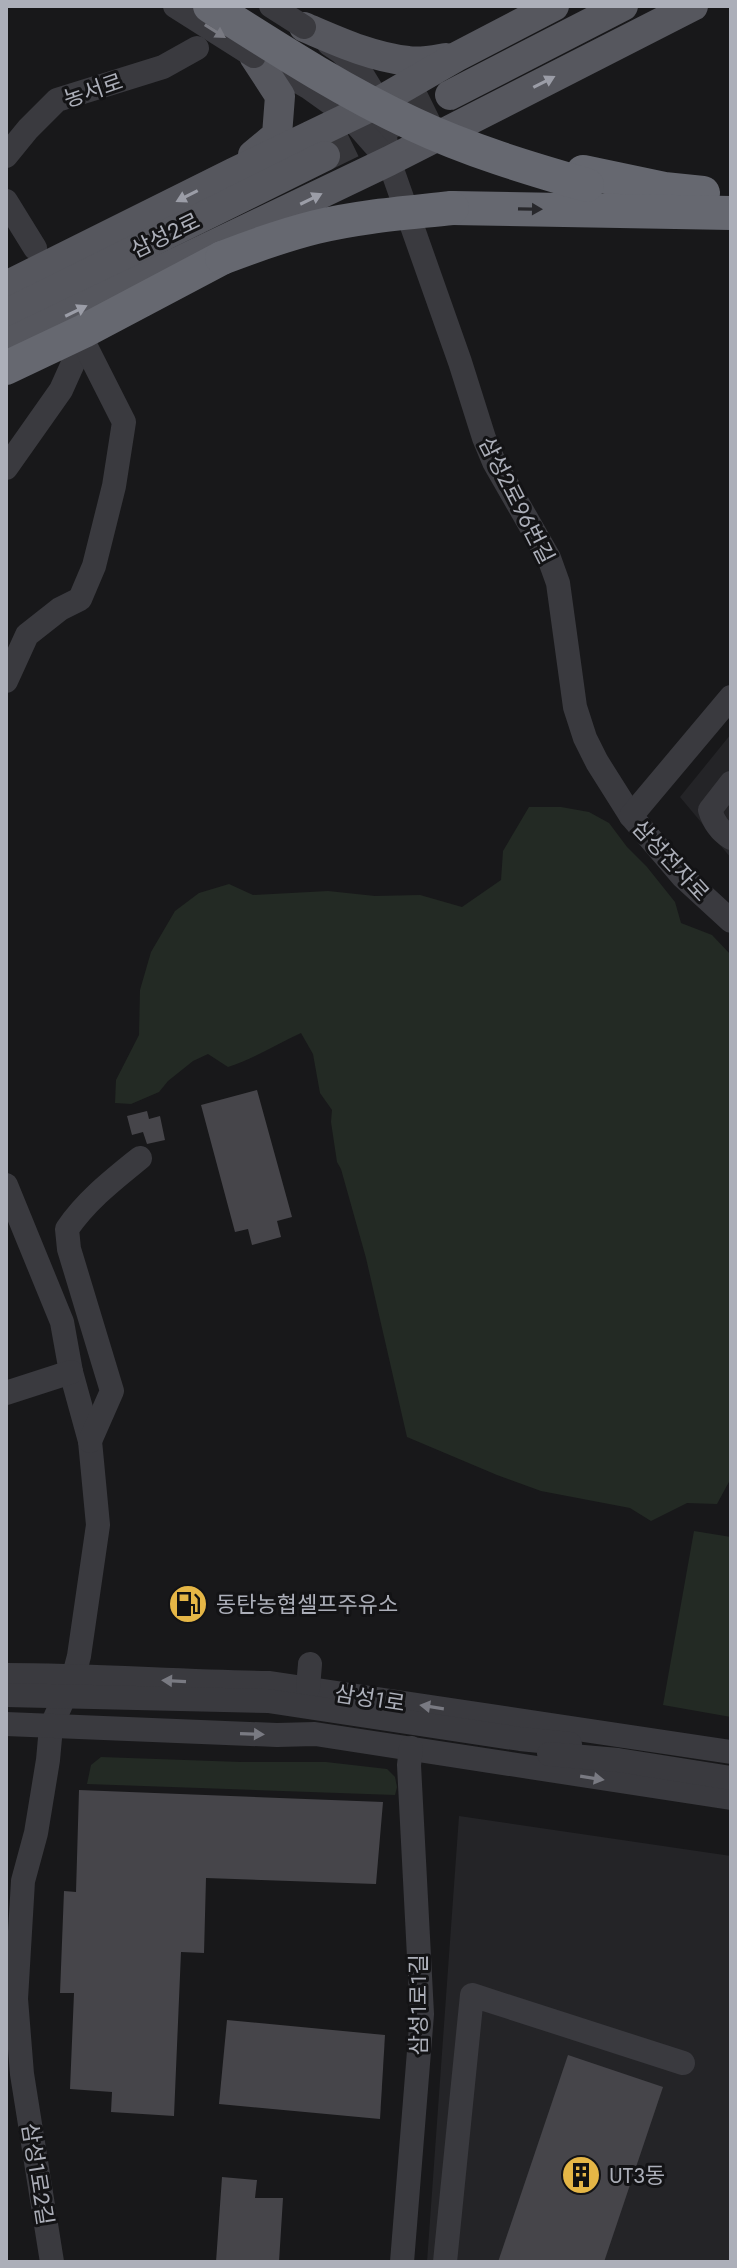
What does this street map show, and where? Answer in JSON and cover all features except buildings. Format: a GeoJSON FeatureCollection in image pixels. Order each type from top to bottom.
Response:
{"type":"FeatureCollection","features":[{"type":"Feature","properties":{"kind":"highway"},"geometry":{"type":"LineString","coordinates":[[210,6],[355,95],[415,125],[488,154],[650,198],[731,206]]}},
{"type":"Feature","properties":{"kind":"highway"},"geometry":{"type":"LineString","coordinates":[[234,6],[364,85],[475,138],[585,179],[731,195]]}},
{"type":"Feature","properties":{"kind":"highway"},"geometry":{"type":"LineString","coordinates":[[6,368],[84,331],[222,258],[319,226],[452,208],[731,213]]}},
{"type":"Feature","properties":{"kind":"main road"},"geometry":{"type":"LineString","coordinates":[[6,286],[350,117],[554,6]]}},
{"type":"Feature","properties":{"kind":"main road"},"geometry":{"type":"LineString","coordinates":[[450,95],[623,6]]}},
{"type":"Feature","properties":{"kind":"main road"},"geometry":{"type":"LineString","coordinates":[[6,344],[389,161],[693,6]]}},
{"type":"Feature","properties":{"kind":"main road"},"geometry":{"type":"LineString","coordinates":[[304,27],[349,47],[410,62],[456,57]]}},
{"type":"Feature","properties":{"kind":"main road"},"geometry":{"type":"LineString","coordinates":[[233,173],[277,135],[280,96],[254,56]]}},
{"type":"Feature","properties":{"kind":"main road","name":"삼성2로"},"geometry":{"type":"LineString","coordinates":[[6,314],[325,156]]}},
{"type":"Feature","properties":{"kind":"street"},"geometry":{"type":"LineString","coordinates":[[175,6],[308,87],[350,117],[389,161]]}},
{"type":"Feature","properties":{"kind":"street"},"geometry":{"type":"LineString","coordinates":[[271,6],[341,52],[360,71],[379,102],[389,161]]}},
{"type":"Feature","properties":{"kind":"street","name":"농서로"},"geometry":{"type":"LineString","coordinates":[[6,156],[57,100],[163,67],[197,48]]}},
{"type":"Feature","properties":{"kind":"street","name":"삼성2로96번길"},"geometry":{"type":"LineString","coordinates":[[389,161],[489,450],[549,558],[558,583],[575,707],[585,738],[617,793]]}},
{"type":"Feature","properties":{"kind":"street"},"geometry":{"type":"LineString","coordinates":[[6,201],[35,248]]}},
{"type":"Feature","properties":{"kind":"street"},"geometry":{"type":"LineString","coordinates":[[6,468],[61,390],[83,341],[124,422],[114,486],[94,566],[80,599],[60,609],[27,635],[6,681]]}},
{"type":"Feature","properties":{"kind":"street"},"geometry":{"type":"LineString","coordinates":[[631,816],[731,697]]}},
{"type":"Feature","properties":{"kind":"street"},"geometry":{"type":"LineString","coordinates":[[731,783],[710,810],[713,820],[731,838]]}},
{"type":"Feature","properties":{"kind":"street","name":"삼성전자로"},"geometry":{"type":"LineString","coordinates":[[617,793],[631,816],[683,877],[731,921]]}},
{"type":"Feature","properties":{"kind":"street"},"geometry":{"type":"LineString","coordinates":[[90,1441],[112,1391],[69,1249],[67,1229],[88,1203],[140,1158]]}},
{"type":"Feature","properties":{"kind":"street","name":"삼성1로2길"},"geometry":{"type":"LineString","coordinates":[[6,1185],[62,1322],[71,1372],[90,1441],[98,1525],[79,1656],[62,1702],[48,1760],[36,1833],[15,1879],[16,1999],[22,2074],[52,2262]]}},
{"type":"Feature","properties":{"kind":"street"},"geometry":{"type":"LineString","coordinates":[[6,1393],[71,1372]]}},
{"type":"Feature","properties":{"kind":"street"},"geometry":{"type":"LineString","coordinates":[[308,1688],[310,1664]]}},
{"type":"Feature","properties":{"kind":"street","name":"삼성1로"},"geometry":{"type":"LineString","coordinates":[[6,1675],[62,1702],[261,1735],[315,1734],[731,1798]]}},
{"type":"Feature","properties":{"kind":"street","name":"삼성1로"},"geometry":{"type":"LineString","coordinates":[[6,1724],[62,1702],[202,1682],[270,1683],[731,1752]]}},
{"type":"Feature","properties":{"kind":"street"},"geometry":{"type":"LineString","coordinates":[[6,1695],[62,1702],[266,1714],[509,1750],[618,1760],[731,1778]]}},
{"type":"Feature","properties":{"kind":"street"},"geometry":{"type":"LineString","coordinates":[[6,1706],[62,1702],[268,1701],[520,1739],[607,1747],[731,1766]]}},
{"type":"Feature","properties":{"kind":"street","name":"삼성1로1길"},"geometry":{"type":"LineString","coordinates":[[402,2262],[422,2014],[409,1765],[411,1748]]}},
{"type":"Feature","properties":{"kind":"street"},"geometry":{"type":"LineString","coordinates":[[445,2262],[472,1995],[683,2063]]}},
{"type":"Feature","properties":{"kind":"shaded area"},"geometry":{"type":"Polygon","coordinates":[[[731,734],[731,858],[680,797],[731,734]]]}},
{"type":"Feature","properties":{"kind":"shaded area"},"geometry":{"type":"Polygon","coordinates":[[[529,807],[561,807],[589,812],[609,823],[675,902],[681,923],[712,935],[731,955],[731,1478],[717,1504],[687,1503],[651,1521],[630,1508],[541,1491],[407,1437],[366,1258],[337,1162],[332,1110],[320,1093],[313,1054],[301,1033],[228,1067],[208,1054],[193,1061],[159,1092],[131,1104],[115,1103],[116,1080],[139,1035],[140,990],[151,952],[175,911],[199,893],[229,884],[253,895],[328,891],[375,896],[420,895],[462,907],[501,880],[503,851],[529,807]]]}},
{"type":"Feature","properties":{"kind":"shaded area"},"geometry":{"type":"Polygon","coordinates":[[[694,1531],[731,1537],[731,1717],[663,1705],[694,1531]]]}},
{"type":"Feature","properties":{"kind":"shaded area"},"geometry":{"type":"Polygon","coordinates":[[[101,1757],[326,1762],[387,1769],[395,1777],[397,1787],[395,1795],[87,1784],[91,1765],[101,1757]]]}},
{"type":"Feature","properties":{"kind":"shaded area"},"geometry":{"type":"Polygon","coordinates":[[[459,1816],[731,1856],[731,2262],[427,2262],[459,1816]]]}},
{"type":"Feature","properties":{"kind":"tunnel"},"geometry":{"type":"LineString","coordinates":[[325,156],[450,95]]}},
{"type":"Feature","properties":{"kind":"place","name":"동탄농협셀프주유소"},"geometry":{"type":"Point","coordinates":[188,1604]}},
{"type":"Feature","properties":{"kind":"place","name":"UT3동"},"geometry":{"type":"Point","coordinates":[581,2175]}}]}
